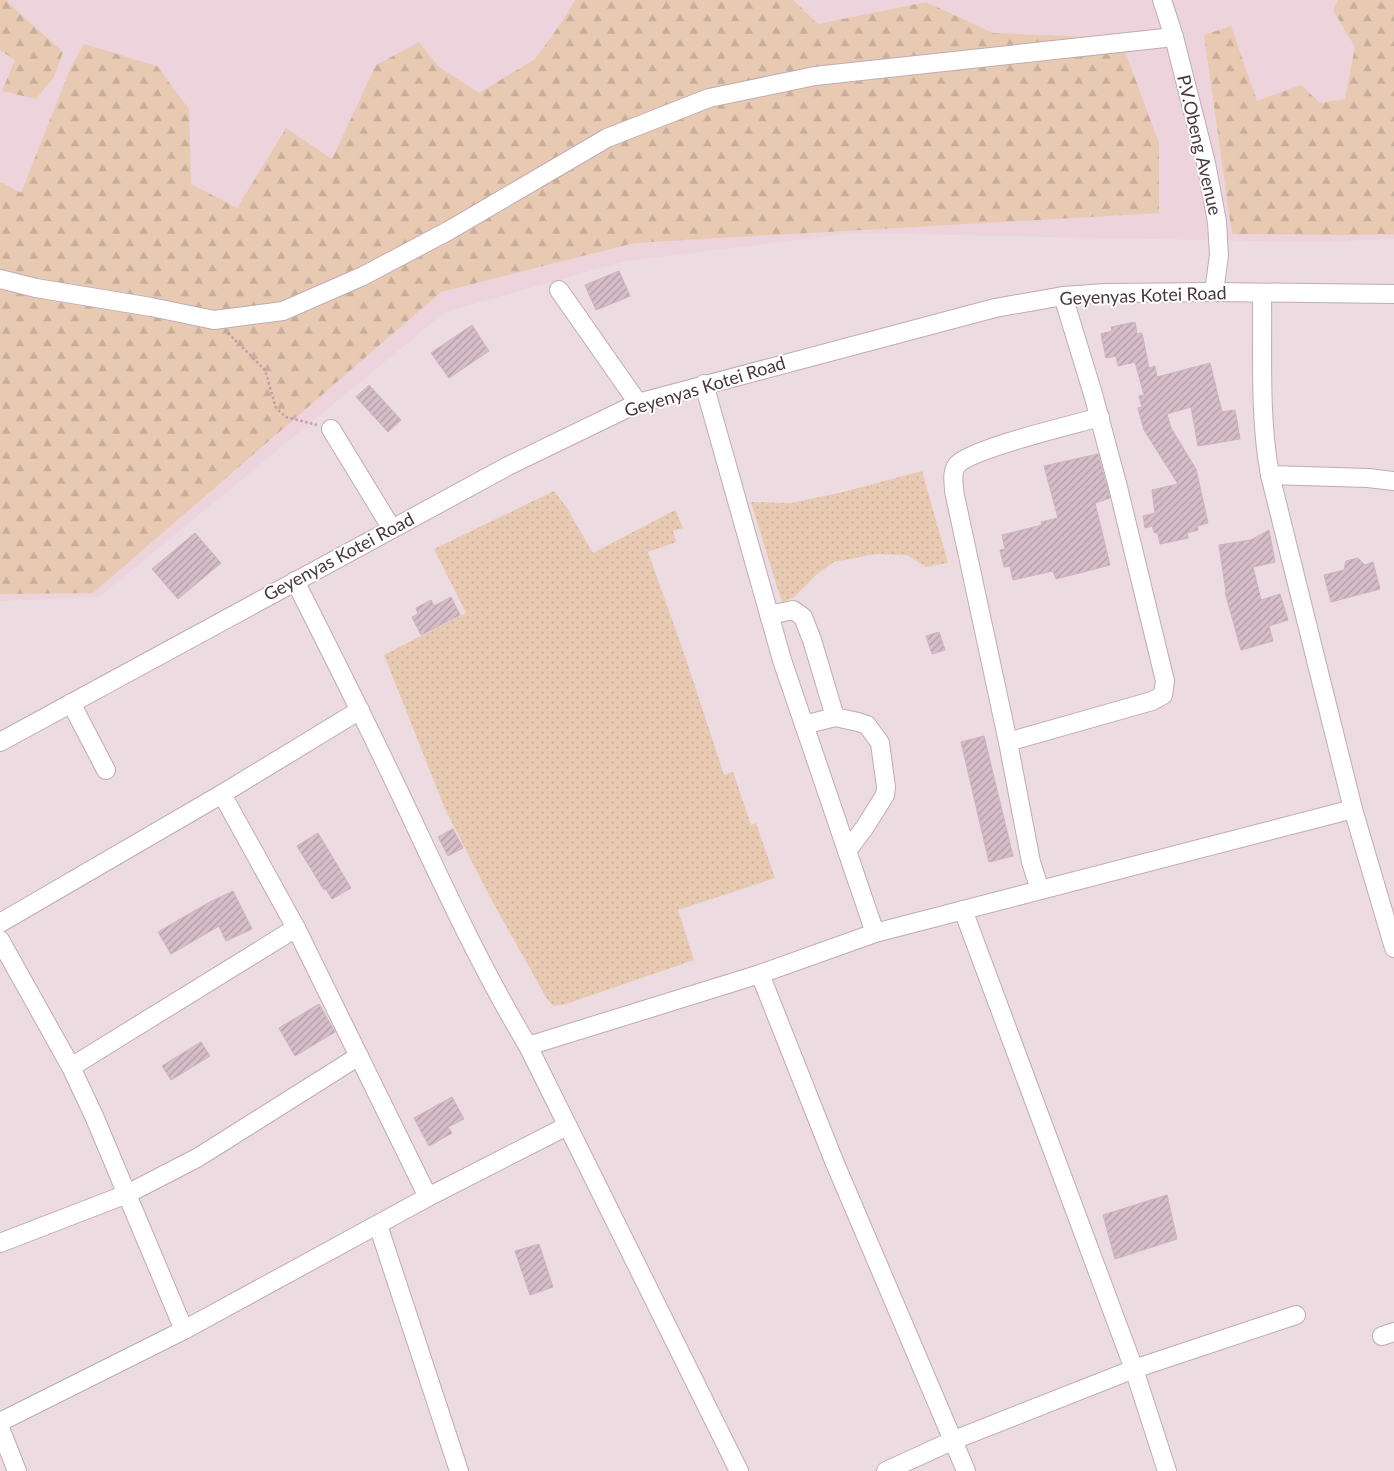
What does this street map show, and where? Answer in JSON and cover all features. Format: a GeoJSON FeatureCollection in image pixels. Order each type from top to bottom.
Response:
{"type":"FeatureCollection","features":[{"type":"Feature","properties":{"kind":"street","name":"P.V.Obeng Avenue"},"geometry":{"type":"LineString","coordinates":[[1162,0],[1174,37],[1206,164],[1217,222],[1219,255],[1214,292]]}},
{"type":"Feature","properties":{"kind":"street"},"geometry":{"type":"LineString","coordinates":[[0,280],[214,320],[283,311],[363,276],[448,231],[607,138],[708,98],[815,76],[1174,37]]}},
{"type":"Feature","properties":{"kind":"street"},"geometry":{"type":"LineString","coordinates":[[558,290],[638,403]]}},
{"type":"Feature","properties":{"kind":"street","name":"Geyenyas Kotei Road"},"geometry":{"type":"LineString","coordinates":[[0,742],[508,466],[638,403],[995,308],[1063,296],[1106,293],[1214,292],[1394,294]]}},
{"type":"Feature","properties":{"kind":"street"},"geometry":{"type":"LineString","coordinates":[[1262,294],[1263,417],[1265,448],[1270,475],[1353,809],[1394,948]]}},
{"type":"Feature","properties":{"kind":"street"},"geometry":{"type":"LineString","coordinates":[[1008,742],[1152,701],[1163,695],[1165,681],[1100,417],[1063,296]]}},
{"type":"Feature","properties":{"kind":"street"},"geometry":{"type":"LineString","coordinates":[[704,384],[782,660],[875,933]]}},
{"type":"Feature","properties":{"kind":"street"},"geometry":{"type":"LineString","coordinates":[[1040,890],[1031,862],[1008,742],[954,491],[953,472],[958,464],[970,456],[995,446],[1100,417]]}},
{"type":"Feature","properties":{"kind":"street"},"geometry":{"type":"LineString","coordinates":[[331,429],[392,529]]}},
{"type":"Feature","properties":{"kind":"street"},"geometry":{"type":"LineString","coordinates":[[1270,475],[1368,478],[1394,481]]}},
{"type":"Feature","properties":{"kind":"street"},"geometry":{"type":"LineString","coordinates":[[295,581],[360,710],[447,893],[504,1005],[528,1046],[738,1471]]}},
{"type":"Feature","properties":{"kind":"street"},"geometry":{"type":"LineString","coordinates":[[769,615],[793,610],[803,617],[812,640],[835,717]]}},
{"type":"Feature","properties":{"kind":"street"},"geometry":{"type":"LineString","coordinates":[[71,704],[106,770]]}},
{"type":"Feature","properties":{"kind":"street"},"geometry":{"type":"LineString","coordinates":[[0,923],[222,794],[360,710]]}},
{"type":"Feature","properties":{"kind":"street"},"geometry":{"type":"LineString","coordinates":[[804,725],[835,717],[867,725],[880,743],[886,787],[885,795],[847,851]]}},
{"type":"Feature","properties":{"kind":"street"},"geometry":{"type":"LineString","coordinates":[[222,794],[296,928],[428,1197]]}},
{"type":"Feature","properties":{"kind":"street"},"geometry":{"type":"LineString","coordinates":[[528,1046],[760,974],[875,933],[1353,809]]}},
{"type":"Feature","properties":{"kind":"street"},"geometry":{"type":"LineString","coordinates":[[964,910],[1134,1369],[1167,1471]]}},
{"type":"Feature","properties":{"kind":"street"},"geometry":{"type":"LineString","coordinates":[[71,1066],[296,928]]}},
{"type":"Feature","properties":{"kind":"street"},"geometry":{"type":"LineString","coordinates":[[0,940],[71,1066],[184,1330]]}},
{"type":"Feature","properties":{"kind":"street"},"geometry":{"type":"LineString","coordinates":[[760,974],[834,1161],[966,1471]]}},
{"type":"Feature","properties":{"kind":"street"},"geometry":{"type":"LineString","coordinates":[[0,1243],[127,1194],[196,1158],[359,1056]]}},
{"type":"Feature","properties":{"kind":"street"},"geometry":{"type":"LineString","coordinates":[[0,1422],[184,1330],[428,1197],[568,1126]]}},
{"type":"Feature","properties":{"kind":"street"},"geometry":{"type":"LineString","coordinates":[[378,1225],[459,1471]]}},
{"type":"Feature","properties":{"kind":"street"},"geometry":{"type":"LineString","coordinates":[[886,1471],[954,1440],[1134,1369],[1296,1315]]}},
{"type":"Feature","properties":{"kind":"street"},"geometry":{"type":"LineString","coordinates":[[0,1428],[17,1471]]}},
{"type":"Feature","properties":{"kind":"path"},"geometry":{"type":"LineString","coordinates":[[214,320],[265,370],[276,408],[286,417],[331,429]]}},
{"type":"Feature","properties":{"kind":"shaded area"},"geometry":{"type":"Polygon","coordinates":[[[0,0],[1394,0],[1394,1471],[0,1471],[0,0]]]}},
{"type":"Feature","properties":{"kind":"shaded area"},"geometry":{"type":"Polygon","coordinates":[[[0,0],[1394,0],[1394,239],[1316,242],[854,233],[625,261],[445,312],[99,597],[0,601],[0,0]]]}},
{"type":"Feature","properties":{"kind":"green space"},"geometry":{"type":"Polygon","coordinates":[[[0,0],[8,0],[7,2],[63,52],[54,77],[36,99],[2,91],[15,60],[0,50],[0,0]]]}},
{"type":"Feature","properties":{"kind":"green space"},"geometry":{"type":"Polygon","coordinates":[[[575,0],[793,0],[818,24],[926,2],[993,33],[1120,38],[1159,143],[1159,213],[634,243],[441,292],[93,593],[0,594],[0,182],[21,193],[71,67],[84,44],[157,66],[189,109],[191,184],[237,208],[286,128],[332,159],[376,65],[419,42],[439,67],[479,93],[535,59],[562,22],[575,0]]]}},
{"type":"Feature","properties":{"kind":"green space"},"geometry":{"type":"Polygon","coordinates":[[[1338,0],[1394,0],[1394,234],[1232,234],[1204,35],[1231,26],[1257,101],[1301,85],[1320,103],[1345,99],[1355,47],[1333,10],[1338,0]]]}},
{"type":"Feature","properties":{"kind":"green space"},"geometry":{"type":"Polygon","coordinates":[[[922,471],[948,563],[926,567],[907,555],[876,554],[834,562],[816,575],[794,597],[782,603],[751,502],[791,503],[843,492],[922,471]]]}},
{"type":"Feature","properties":{"kind":"green space"},"geometry":{"type":"Polygon","coordinates":[[[554,491],[567,508],[593,553],[675,510],[683,528],[673,531],[676,542],[648,552],[724,775],[733,772],[751,825],[756,823],[775,878],[678,910],[694,960],[563,1005],[554,1006],[547,999],[491,899],[445,809],[384,655],[466,613],[434,549],[554,491]]]}},
{"type":"Feature","properties":{"kind":"building"},"geometry":{"type":"Polygon","coordinates":[[[619,271],[630,296],[596,310],[585,285],[619,271]]]}},
{"type":"Feature","properties":{"kind":"building"},"geometry":{"type":"Polygon","coordinates":[[[1135,322],[1137,334],[1142,333],[1149,368],[1155,366],[1157,377],[1210,363],[1222,412],[1235,410],[1240,439],[1198,446],[1191,407],[1167,414],[1171,428],[1196,469],[1208,523],[1197,526],[1198,530],[1187,533],[1188,538],[1160,544],[1158,534],[1154,532],[1152,526],[1145,528],[1143,516],[1155,513],[1152,490],[1178,484],[1144,430],[1138,408],[1142,407],[1139,396],[1144,395],[1135,362],[1118,366],[1116,356],[1106,358],[1101,334],[1112,331],[1111,327],[1135,322]]]}},
{"type":"Feature","properties":{"kind":"building"},"geometry":{"type":"Polygon","coordinates":[[[472,325],[489,351],[449,378],[431,353],[472,325]]]}},
{"type":"Feature","properties":{"kind":"building"},"geometry":{"type":"Polygon","coordinates":[[[369,385],[401,420],[388,432],[356,397],[369,385]]]}},
{"type":"Feature","properties":{"kind":"building"},"geometry":{"type":"Polygon","coordinates":[[[1098,454],[1110,498],[1095,503],[1110,565],[1056,579],[1053,571],[1013,580],[1010,566],[1004,567],[1000,550],[1005,549],[1002,535],[1042,525],[1041,522],[1058,518],[1044,466],[1098,454]]]}},
{"type":"Feature","properties":{"kind":"building"},"geometry":{"type":"Polygon","coordinates":[[[1269,530],[1275,562],[1253,567],[1261,600],[1280,594],[1288,620],[1269,626],[1273,641],[1241,650],[1225,592],[1219,545],[1251,540],[1269,530]]]}},
{"type":"Feature","properties":{"kind":"building"},"geometry":{"type":"Polygon","coordinates":[[[195,533],[221,563],[178,599],[152,569],[195,533]]]}},
{"type":"Feature","properties":{"kind":"building"},"geometry":{"type":"Polygon","coordinates":[[[1358,558],[1365,565],[1373,562],[1380,589],[1331,602],[1324,575],[1344,570],[1346,561],[1358,558]]]}},
{"type":"Feature","properties":{"kind":"building"},"geometry":{"type":"Polygon","coordinates":[[[451,597],[460,615],[421,635],[412,617],[418,614],[416,608],[431,600],[434,606],[451,597]]]}},
{"type":"Feature","properties":{"kind":"building"},"geometry":{"type":"Polygon","coordinates":[[[939,632],[945,650],[932,654],[926,636],[939,632]]]}},
{"type":"Feature","properties":{"kind":"building"},"geometry":{"type":"Polygon","coordinates":[[[984,736],[1013,856],[989,862],[961,742],[984,736]]]}},
{"type":"Feature","properties":{"kind":"building"},"geometry":{"type":"Polygon","coordinates":[[[453,829],[463,848],[448,856],[438,837],[453,829]]]}},
{"type":"Feature","properties":{"kind":"building"},"geometry":{"type":"Polygon","coordinates":[[[318,833],[351,888],[332,899],[326,889],[324,890],[297,846],[318,833]]]}},
{"type":"Feature","properties":{"kind":"building"},"geometry":{"type":"Polygon","coordinates":[[[233,891],[252,929],[226,941],[219,926],[171,954],[158,932],[233,891]]]}},
{"type":"Feature","properties":{"kind":"building"},"geometry":{"type":"Polygon","coordinates":[[[319,1004],[335,1032],[295,1056],[279,1028],[319,1004]]]}},
{"type":"Feature","properties":{"kind":"building"},"geometry":{"type":"Polygon","coordinates":[[[201,1042],[210,1056],[171,1080],[162,1066],[201,1042]]]}},
{"type":"Feature","properties":{"kind":"building"},"geometry":{"type":"Polygon","coordinates":[[[452,1097],[464,1119],[448,1127],[452,1133],[429,1146],[414,1118],[452,1097]]]}},
{"type":"Feature","properties":{"kind":"building"},"geometry":{"type":"Polygon","coordinates":[[[1167,1195],[1177,1239],[1115,1259],[1103,1215],[1167,1195]]]}},
{"type":"Feature","properties":{"kind":"building"},"geometry":{"type":"Polygon","coordinates":[[[539,1244],[553,1287],[530,1295],[515,1251],[539,1244]]]}}]}
